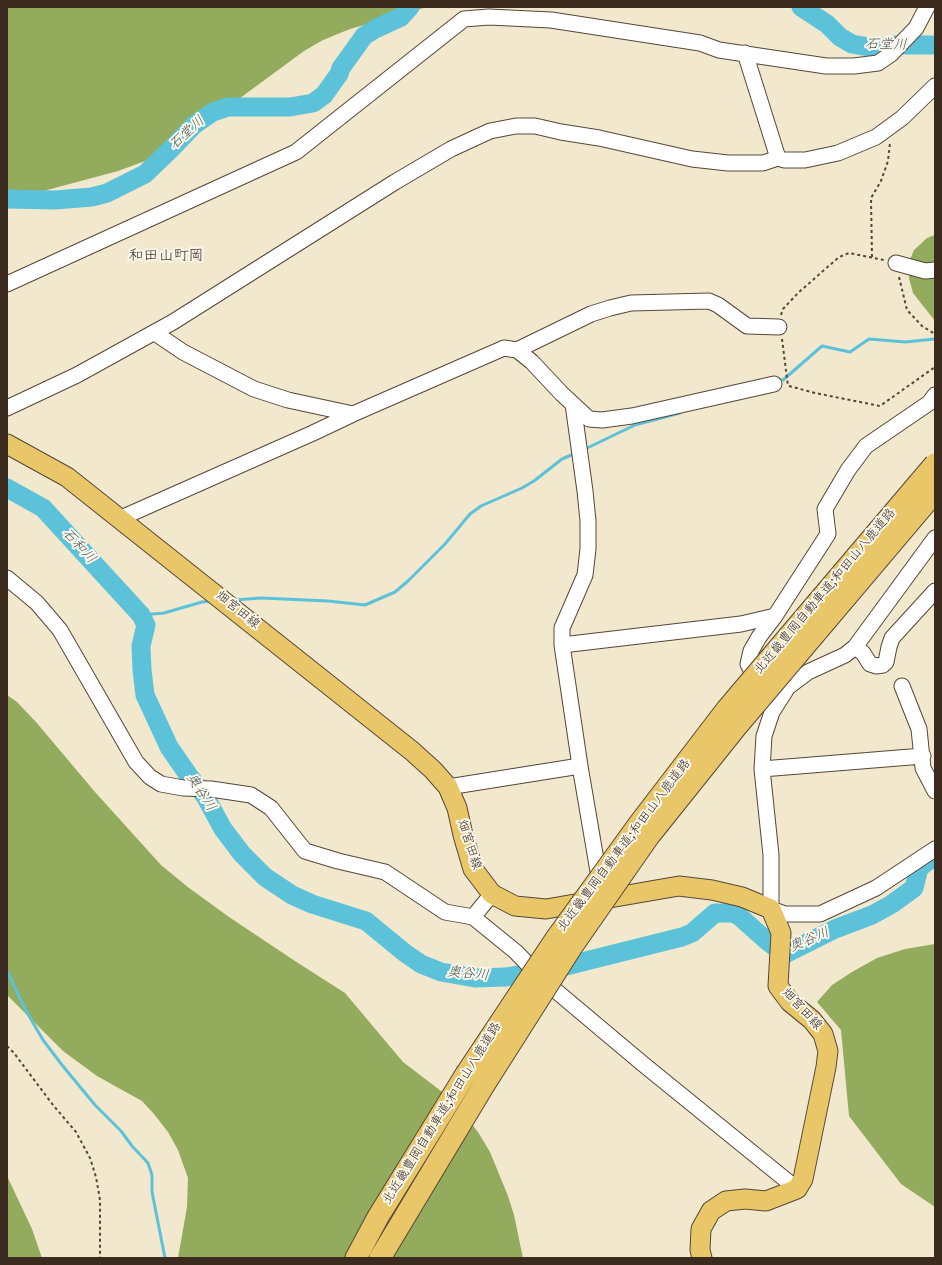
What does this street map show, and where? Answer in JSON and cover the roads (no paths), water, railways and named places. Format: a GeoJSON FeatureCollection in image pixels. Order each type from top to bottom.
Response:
{"type":"FeatureCollection","features":[{"type":"Feature","properties":{"kind":"highway","name":"北近畿豊岡自動車道;和田山八鹿道路"},"geometry":{"type":"LineString","coordinates":[[356,1258],[378,1217],[466,1074],[555,940],[639,824],[727,709],[935,464]]}},
{"type":"Feature","properties":{"kind":"highway","name":"北近畿豊岡自動車道;和田山八鹿道路"},"geometry":{"type":"LineString","coordinates":[[380,1258],[484,1085],[571,948],[649,836],[737,726],[935,492]]}},
{"type":"Feature","properties":{"kind":"main road","name":"畑宮田線"},"geometry":{"type":"LineString","coordinates":[[7,444],[67,477],[121,518],[412,751],[433,770],[448,787],[457,808],[473,869],[492,894],[515,906],[546,909],[679,886],[712,890],[742,897],[771,909],[781,933],[778,986],[790,1002],[812,1020],[822,1034],[828,1051],[803,1179],[796,1189]]}},
{"type":"Feature","properties":{"kind":"main road"},"geometry":{"type":"LineString","coordinates":[[702,1258],[700,1250],[701,1229],[711,1211],[726,1201],[745,1199],[766,1201],[796,1189]]}},
{"type":"Feature","properties":{"kind":"street"},"geometry":{"type":"LineString","coordinates":[[7,284],[296,152],[464,19],[488,17],[551,20],[700,43],[719,50],[826,66],[854,66],[878,63],[891,54],[916,28],[927,7]]}},
{"type":"Feature","properties":{"kind":"street"},"geometry":{"type":"LineString","coordinates":[[745,53],[778,158]]}},
{"type":"Feature","properties":{"kind":"street"},"geometry":{"type":"LineString","coordinates":[[7,408],[77,375],[155,333],[394,182],[451,149],[490,131],[516,126],[535,126],[599,138],[692,159],[728,163],[763,163],[778,158],[784,160],[805,160],[838,153],[876,137],[902,118],[935,86]]}},
{"type":"Feature","properties":{"kind":"street"},"geometry":{"type":"LineString","coordinates":[[896,263],[925,271],[935,270]]}},
{"type":"Feature","properties":{"kind":"street"},"geometry":{"type":"LineString","coordinates":[[517,350],[591,314],[631,303],[709,302],[718,305],[747,326],[779,327]]}},
{"type":"Feature","properties":{"kind":"street"},"geometry":{"type":"LineString","coordinates":[[155,333],[183,352],[254,389],[288,400],[353,414]]}},
{"type":"Feature","properties":{"kind":"street"},"geometry":{"type":"LineString","coordinates":[[121,518],[504,348],[517,350],[532,362],[562,394],[590,419],[602,420],[632,416],[774,384]]}},
{"type":"Feature","properties":{"kind":"street"},"geometry":{"type":"LineString","coordinates":[[772,712],[748,664],[751,651],[828,534],[825,509],[852,464],[866,446],[929,403],[935,395]]}},
{"type":"Feature","properties":{"kind":"street"},"geometry":{"type":"LineString","coordinates":[[573,404],[585,491],[588,521],[588,549],[586,575],[562,628],[562,645],[580,766],[603,900]]}},
{"type":"Feature","properties":{"kind":"street"},"geometry":{"type":"LineString","coordinates":[[935,538],[855,648],[845,655],[808,672],[798,679],[788,687],[772,712],[764,736],[762,769],[771,855],[771,909],[785,914],[820,914],[876,888],[935,849]]}},
{"type":"Feature","properties":{"kind":"street"},"geometry":{"type":"LineString","coordinates":[[7,578],[37,603],[60,630],[136,762],[150,777],[162,784],[183,788],[211,789],[251,795],[271,808],[305,850],[338,861],[385,872],[445,912],[473,917],[516,952],[543,980],[796,1189]]}},
{"type":"Feature","properties":{"kind":"street"},"geometry":{"type":"LineString","coordinates":[[855,648],[863,653],[870,664],[876,666],[883,665],[886,662],[888,647],[892,638],[935,591]]}},
{"type":"Feature","properties":{"kind":"street"},"geometry":{"type":"LineString","coordinates":[[562,645],[741,624],[775,616]]}},
{"type":"Feature","properties":{"kind":"street"},"geometry":{"type":"LineString","coordinates":[[902,686],[919,729],[924,768],[935,791]]}},
{"type":"Feature","properties":{"kind":"street"},"geometry":{"type":"LineString","coordinates":[[762,769],[923,756]]}},
{"type":"Feature","properties":{"kind":"street"},"geometry":{"type":"LineString","coordinates":[[448,787],[580,766]]}},
{"type":"Feature","properties":{"kind":"street"},"geometry":{"type":"LineString","coordinates":[[473,917],[492,894]]}},
{"type":"Feature","properties":{"kind":"waterway","name":"石堂川"},"geometry":{"type":"LineString","coordinates":[[7,199],[55,200],[92,197],[107,193],[145,174],[194,125],[213,112],[228,107],[290,107],[313,103],[324,95],[364,36],[375,29],[401,17],[410,7]]}},
{"type":"Feature","properties":{"kind":"waterway","name":"石堂川"},"geometry":{"type":"LineString","coordinates":[[801,7],[827,24],[840,37],[852,44],[874,48],[897,45],[935,45]]}},
{"type":"Feature","properties":{"kind":"waterway"},"geometry":{"type":"LineString","coordinates":[[778,380],[783,380],[822,346],[850,352],[869,339],[905,342],[935,339]]}},
{"type":"Feature","properties":{"kind":"waterway"},"geometry":{"type":"LineString","coordinates":[[583,450],[635,425],[680,413]]}},
{"type":"Feature","properties":{"kind":"waterway"},"geometry":{"type":"LineString","coordinates":[[234,600],[261,598],[328,601],[365,605],[395,592],[408,581],[445,544],[470,514],[481,506],[522,488],[534,481],[562,459],[576,453]]}},
{"type":"Feature","properties":{"kind":"waterway","name":"奥谷川"},"geometry":{"type":"LineString","coordinates":[[7,488],[43,508],[141,615],[146,625],[141,646],[145,695],[169,747],[205,796],[223,829],[242,854],[265,877],[292,895],[312,904],[366,921],[421,964],[441,972],[475,978],[506,977],[562,967],[682,937],[692,933],[715,913],[733,913],[739,916],[767,941],[787,953],[835,929],[872,915],[892,904],[914,888],[919,868],[935,856]]}},
{"type":"Feature","properties":{"kind":"waterway"},"geometry":{"type":"LineString","coordinates":[[141,615],[164,613],[202,602],[212,601]]}},
{"type":"Feature","properties":{"kind":"waterway"},"geometry":{"type":"LineString","coordinates":[[7,971],[25,1009],[43,1040],[95,1105],[121,1131],[132,1146],[148,1163],[152,1175],[152,1192],[165,1258]]}},
{"type":"Feature","properties":{"kind":"district","name":"和田山町岡"},"geometry":{"type":"Point","coordinates":[166,257]}},
{"type":"Feature","properties":{"kind":"water label","name":"石和川"},"geometry":{"type":"Point","coordinates":[78,547]}}]}
